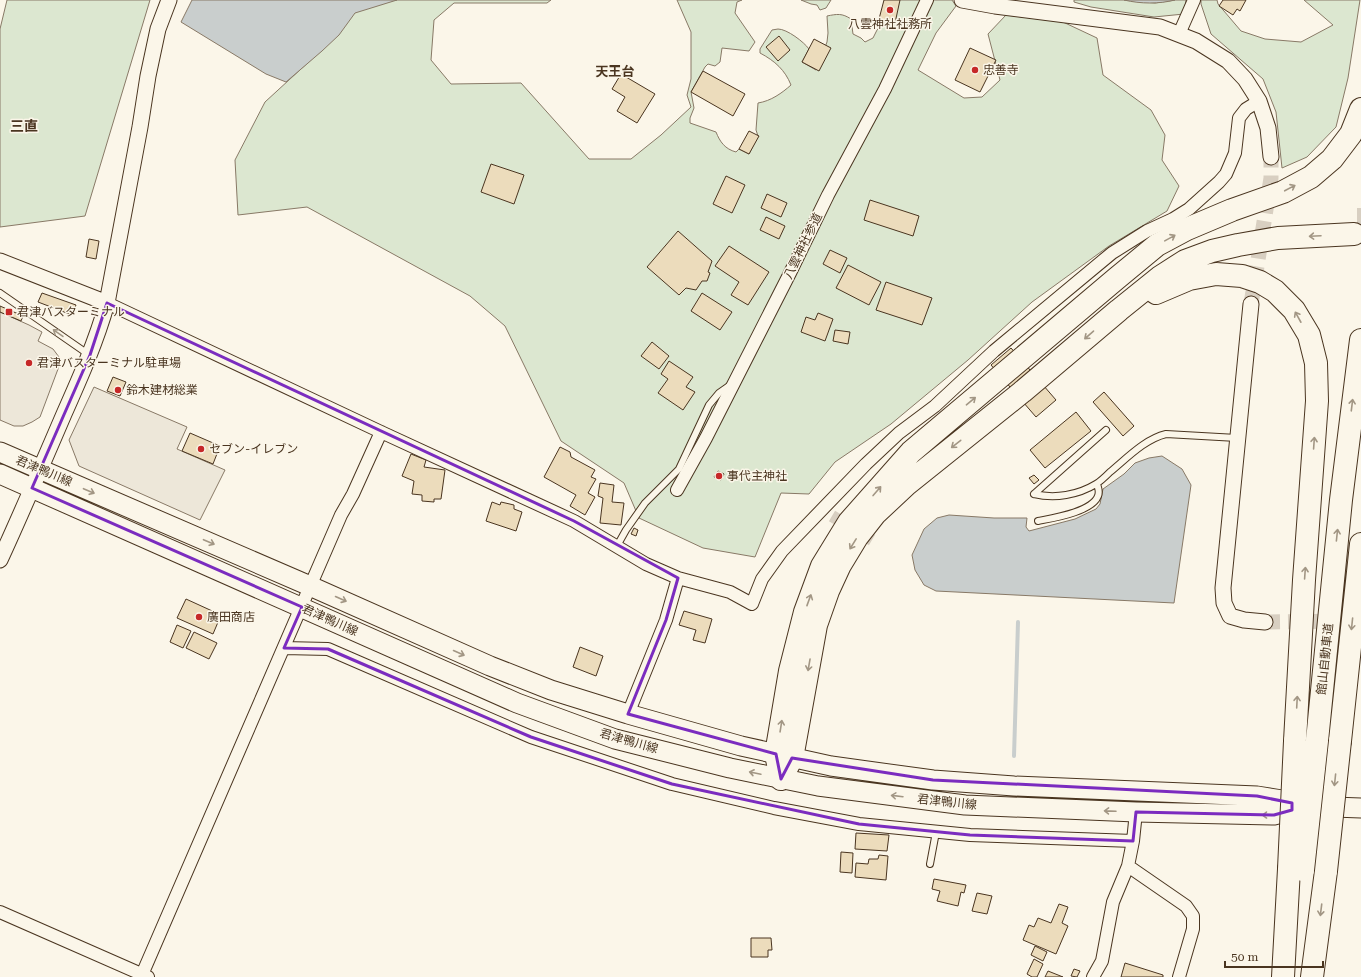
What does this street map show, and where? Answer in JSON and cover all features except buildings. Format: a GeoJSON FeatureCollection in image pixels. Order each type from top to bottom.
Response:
{"type":"FeatureCollection","features":[{"type":"Feature","properties":{"kind":"highway"},"geometry":{"type":"LineString","coordinates":[[781,779],[790,671],[804,612],[822,566],[849,522],[911,452],[1157,245],[1187,229],[1232,210],[1283,192],[1310,177],[1332,159],[1351,134],[1361,109]]}},
{"type":"Feature","properties":{"kind":"highway"},"geometry":{"type":"LineString","coordinates":[[784,756],[816,625],[828,591],[837,572],[858,537],[876,514],[906,485],[1022,392],[1119,310],[1166,274],[1186,261],[1238,245],[1355,227],[1284,224],[1242,231],[1190,247],[1117,278]]}},
{"type":"Feature","properties":{"kind":"highway"},"geometry":{"type":"LineString","coordinates":[[1119,310],[1189,279],[1216,274],[1242,276],[1260,282],[1275,291],[1294,310],[1309,335],[1316,363],[1317,401],[1304,580],[1295,741],[1296,869],[1283,977]]}},
{"type":"Feature","properties":{"kind":"highway","name":"館山自動車道"},"geometry":{"type":"LineString","coordinates":[[1289,977],[1296,869],[1317,741],[1340,500],[1361,340]]}},
{"type":"Feature","properties":{"kind":"highway","name":"館山自動車道"},"geometry":{"type":"LineString","coordinates":[[1312,977],[1326,871],[1361,544]]}},
{"type":"Feature","properties":{"kind":"main road","name":"君津鴨川線"},"geometry":{"type":"LineString","coordinates":[[0,452],[310,586],[490,666],[551,690],[628,714],[741,746],[831,766],[933,780],[1014,786],[1257,796],[1306,806],[1361,808]]}},
{"type":"Feature","properties":{"kind":"main road","name":"君津鴨川線"},"geometry":{"type":"LineString","coordinates":[[0,474],[518,702],[615,739],[730,768],[818,786],[965,805],[1136,812],[1274,815],[1306,806]]}},
{"type":"Feature","properties":{"kind":"street"},"geometry":{"type":"LineString","coordinates":[[0,560],[41,470],[90,355],[101,324],[107,303],[148,76],[158,29],[169,0]]}},
{"type":"Feature","properties":{"kind":"street","name":"八雲神社参道"},"geometry":{"type":"LineString","coordinates":[[677,490],[734,383],[828,195],[885,89],[927,0]]}},
{"type":"Feature","properties":{"kind":"street"},"geometry":{"type":"LineString","coordinates":[[962,0],[995,6],[1160,27],[1196,41],[1228,61],[1245,79],[1259,101],[1268,128],[1271,157]]}},
{"type":"Feature","properties":{"kind":"street"},"geometry":{"type":"LineString","coordinates":[[1179,34],[1194,0]]}},
{"type":"Feature","properties":{"kind":"street"},"geometry":{"type":"LineString","coordinates":[[0,261],[107,303],[574,522],[646,564],[678,578],[730,592],[752,604],[762,579],[782,551],[828,512],[866,464],[899,433],[935,406],[994,351],[1112,253],[1147,231],[1172,219],[1188,209],[1207,193],[1226,174],[1235,153],[1239,118],[1246,109],[1259,101]]}},
{"type":"Feature","properties":{"kind":"street"},"geometry":{"type":"LineString","coordinates":[[1251,304],[1222,588],[1224,602],[1230,616],[1244,620],[1265,622]]}},
{"type":"Feature","properties":{"kind":"street"},"geometry":{"type":"LineString","coordinates":[[0,912],[144,976],[310,586],[341,515],[353,494],[381,432]]}},
{"type":"Feature","properties":{"kind":"street"},"geometry":{"type":"LineString","coordinates":[[628,714],[666,620],[678,578]]}},
{"type":"Feature","properties":{"kind":"street"},"geometry":{"type":"LineString","coordinates":[[284,648],[328,649],[531,737],[672,784],[774,808],[859,824],[936,832],[970,835],[1133,841]]}},
{"type":"Feature","properties":{"kind":"street"},"geometry":{"type":"LineString","coordinates":[[1094,977],[1102,961],[1113,902],[1128,866],[1133,841],[1136,812]]}},
{"type":"Feature","properties":{"kind":"street"},"geometry":{"type":"LineString","coordinates":[[1128,866],[1186,906],[1193,916],[1193,929],[1179,977]]}},
{"type":"Feature","properties":{"kind":"lane"},"geometry":{"type":"LineString","coordinates":[[0,293],[90,355]]}},
{"type":"Feature","properties":{"kind":"lane"},"geometry":{"type":"LineString","coordinates":[[617,546],[645,503],[679,469],[709,405],[719,393],[734,383]]}},
{"type":"Feature","properties":{"kind":"lane"},"geometry":{"type":"LineString","coordinates":[[1106,430],[1034,494],[1044,496],[1066,496],[1097,484],[1126,458],[1156,437],[1166,434],[1238,438]]}},
{"type":"Feature","properties":{"kind":"lane"},"geometry":{"type":"LineString","coordinates":[[1038,521],[1058,518],[1077,512],[1094,502],[1098,497],[1099,491],[1097,484]]}},
{"type":"Feature","properties":{"kind":"lane"},"geometry":{"type":"LineString","coordinates":[[930,864],[936,832]]}},
{"type":"Feature","properties":{"kind":"highlighted area"},"geometry":{"type":"Polygon","coordinates":[[[107,303],[574,521],[678,578],[666,620],[628,714],[776,754],[781,779],[792,758],[933,780],[1257,796],[1292,803],[1292,810],[1274,815],[1136,812],[1133,841],[970,835],[859,824],[672,784],[531,737],[328,649],[284,648],[302,607],[32,488],[90,355],[107,303]]]}},
{"type":"Feature","properties":{"kind":"green space"},"geometry":{"type":"Polygon","coordinates":[[[7,0],[150,0],[85,216],[0,227],[0,29],[7,0]]]}},
{"type":"Feature","properties":{"kind":"green space"},"geometry":{"type":"Polygon","coordinates":[[[395,0],[551,0],[547,3],[454,3],[434,20],[431,60],[451,84],[521,83],[589,159],[631,159],[661,135],[691,107],[687,95],[691,79],[691,32],[677,0],[742,0],[737,2],[735,13],[755,42],[749,51],[722,48],[720,62],[715,66],[708,64],[705,67],[691,92],[694,108],[690,118],[690,123],[716,132],[721,142],[729,149],[736,152],[739,149],[749,154],[758,136],[756,130],[758,103],[776,96],[791,85],[779,66],[760,53],[760,49],[772,30],[778,29],[786,31],[803,43],[809,49],[802,62],[816,70],[827,42],[827,16],[839,14],[851,19],[853,34],[865,42],[873,38],[877,30],[886,20],[891,0],[952,0],[956,6],[936,33],[918,70],[964,98],[982,97],[1000,80],[988,34],[1006,15],[1063,22],[1097,38],[1103,75],[1151,110],[1165,135],[1162,160],[1179,186],[1167,211],[1109,246],[1032,302],[968,360],[891,424],[835,462],[809,494],[781,493],[755,557],[703,548],[639,518],[624,483],[561,441],[505,326],[470,296],[307,207],[238,215],[235,160],[265,102],[326,46],[356,11],[395,0]]]}},
{"type":"Feature","properties":{"kind":"green space"},"geometry":{"type":"Polygon","coordinates":[[[801,0],[831,0],[826,8],[820,10],[817,5],[801,0]]]}},
{"type":"Feature","properties":{"kind":"green space"},"geometry":{"type":"Polygon","coordinates":[[[1074,0],[1124,0],[1155,3],[1186,0],[1184,14],[1154,17],[1091,7],[1074,2],[1074,0]]]}},
{"type":"Feature","properties":{"kind":"green space"},"geometry":{"type":"Polygon","coordinates":[[[1201,0],[1217,0],[1218,4],[1241,31],[1265,39],[1301,42],[1333,25],[1304,0],[1360,0],[1348,78],[1336,127],[1307,157],[1282,168],[1276,112],[1263,79],[1211,34],[1201,0]]]}},
{"type":"Feature","properties":{"kind":"shaded area"},"geometry":{"type":"Polygon","coordinates":[[[192,0],[397,0],[355,13],[339,35],[286,82],[266,74],[181,22],[192,0]]]}},
{"type":"Feature","properties":{"kind":"shaded area"},"geometry":{"type":"Polygon","coordinates":[[[1124,0],[1175,0],[1150,3],[1124,0]]]}},
{"type":"Feature","properties":{"kind":"shaded area","name":"君津バスターミナル駐車場"},"geometry":{"type":"Polygon","coordinates":[[[0,312],[42,332],[38,341],[53,349],[59,357],[58,369],[40,417],[23,426],[14,426],[0,420],[0,312]]]}},
{"type":"Feature","properties":{"kind":"shaded area"},"geometry":{"type":"Polygon","coordinates":[[[94,387],[187,427],[177,449],[225,470],[200,520],[79,466],[69,440],[94,387]]]}},
{"type":"Feature","properties":{"kind":"shaded area"},"geometry":{"type":"Polygon","coordinates":[[[1162,456],[1182,469],[1191,485],[1174,603],[936,591],[924,585],[915,570],[912,555],[924,529],[937,518],[949,515],[994,518],[1027,518],[1026,527],[1029,531],[1075,519],[1096,509],[1100,504],[1103,489],[1124,474],[1135,463],[1149,458],[1162,456]]]}},
{"type":"Feature","properties":{"kind":"waterway"},"geometry":{"type":"LineString","coordinates":[[1014,756],[1018,622]]}},
{"type":"Feature","properties":{"kind":"tunnel"},"geometry":{"type":"LineString","coordinates":[[1251,304],[1271,178],[1271,157]]}},
{"type":"Feature","properties":{"kind":"tunnel"},"geometry":{"type":"LineString","coordinates":[[832,516],[872,540]]}},
{"type":"Feature","properties":{"kind":"tunnel"},"geometry":{"type":"LineString","coordinates":[[1265,622],[1361,621]]}},
{"type":"Feature","properties":{"kind":"place","name":"八雲神社社務所"},"geometry":{"type":"Point","coordinates":[890,10]}},
{"type":"Feature","properties":{"kind":"place","name":"忠善寺"},"geometry":{"type":"Point","coordinates":[975,70]}},
{"type":"Feature","properties":{"kind":"place","name":"君津バスターミナル"},"geometry":{"type":"Point","coordinates":[9,312]}},
{"type":"Feature","properties":{"kind":"place","name":"君津バスターミナル駐車場"},"geometry":{"type":"Point","coordinates":[29,363]}},
{"type":"Feature","properties":{"kind":"place","name":"鈴木建材総業"},"geometry":{"type":"Point","coordinates":[118,390]}},
{"type":"Feature","properties":{"kind":"place","name":"セブン-イレブン"},"geometry":{"type":"Point","coordinates":[201,449]}},
{"type":"Feature","properties":{"kind":"place","name":"事代主神社"},"geometry":{"type":"Point","coordinates":[719,476]}},
{"type":"Feature","properties":{"kind":"place","name":"廣田商店"},"geometry":{"type":"Point","coordinates":[199,617]}},
{"type":"Feature","properties":{"kind":"district","name":"天王台"},"geometry":{"type":"Point","coordinates":[615,71]}},
{"type":"Feature","properties":{"kind":"district","name":"三直"},"geometry":{"type":"Point","coordinates":[24,126]}}]}
